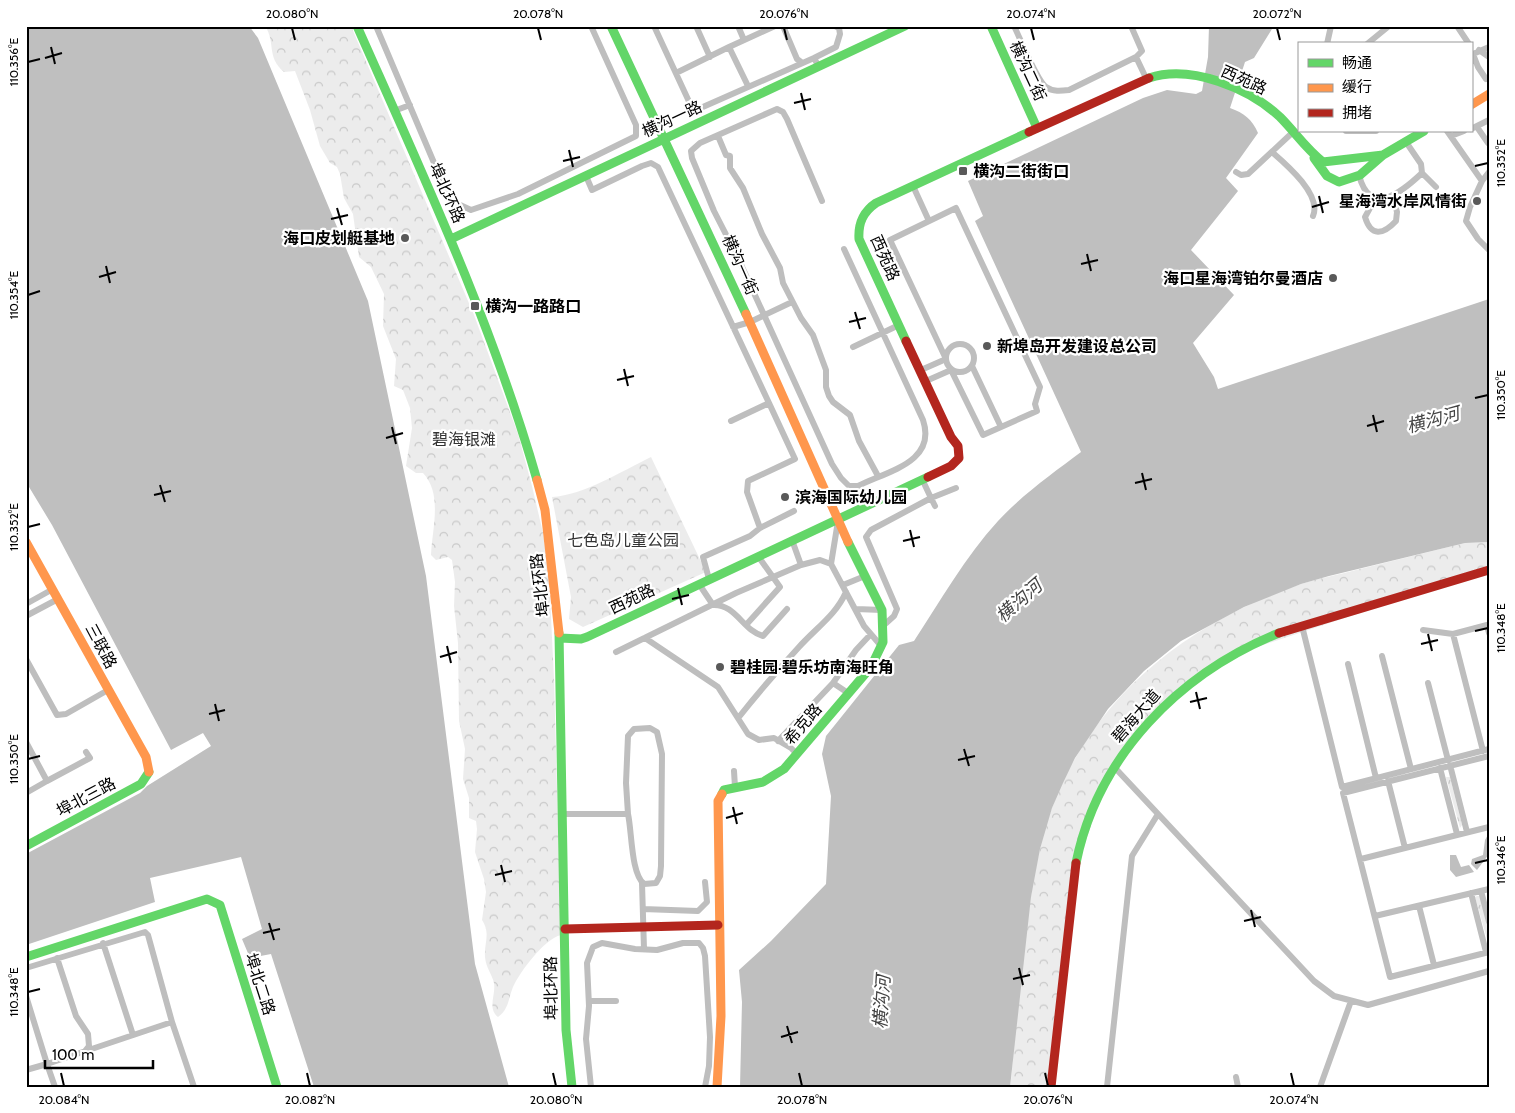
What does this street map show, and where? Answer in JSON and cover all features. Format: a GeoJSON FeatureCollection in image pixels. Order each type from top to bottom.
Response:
{"type":"FeatureCollection","features":[{"type":"Feature","properties":{"kind":"main road","name":"埠北环路"},"geometry":{"type":"LineString","coordinates":[[357,26],[451,240],[506,381],[529,449],[549,535],[560,638],[566,1030],[572,1087]]}},
{"type":"Feature","properties":{"kind":"main road","name":"横沟一街"},"geometry":{"type":"LineString","coordinates":[[611,26],[750,322],[839,519]]}},
{"type":"Feature","properties":{"kind":"main road","name":"横沟一路"},"geometry":{"type":"LineString","coordinates":[[451,240],[905,26]]}},
{"type":"Feature","properties":{"kind":"main road","name":"横沟二街"},"geometry":{"type":"LineString","coordinates":[[991,26],[1037,128]]}},
{"type":"Feature","properties":{"kind":"main road","name":"西苑路"},"geometry":{"type":"LineString","coordinates":[[560,638],[581,639],[951,466],[959,458],[959,452],[863,247],[858,231],[862,216],[869,208],[1146,78],[1168,73],[1201,79],[1249,95],[1278,115],[1313,156],[1330,180],[1338,182],[1359,175]]}},
{"type":"Feature","properties":{"kind":"main road"},"geometry":{"type":"LineString","coordinates":[[1472,104],[1489,94]]}},
{"type":"Feature","properties":{"kind":"main road"},"geometry":{"type":"LineString","coordinates":[[1313,156],[1322,162],[1382,154],[1422,132]]}},
{"type":"Feature","properties":{"kind":"main road"},"geometry":{"type":"LineString","coordinates":[[1359,175],[1374,165],[1382,154]]}},
{"type":"Feature","properties":{"kind":"main road","name":"希克路"},"geometry":{"type":"LineString","coordinates":[[717,1087],[721,1016],[718,925],[718,801],[724,790],[755,785],[773,779],[797,754],[871,667],[882,647],[884,625],[882,610],[839,519]]}},
{"type":"Feature","properties":{"kind":"main road","name":"三联路"},"geometry":{"type":"LineString","coordinates":[[26,542],[150,766]]}},
{"type":"Feature","properties":{"kind":"main road","name":"碧海大道"},"geometry":{"type":"LineString","coordinates":[[1051,1087],[1075,872],[1085,832],[1105,784],[1123,753],[1142,728],[1186,685],[1220,661],[1246,647],[1303,627],[1489,570]]}},
{"type":"Feature","properties":{"kind":"main road","name":"碧海大道"},"geometry":{"type":"LineString","coordinates":[[1055,1087],[1080,866],[1095,815],[1118,770],[1155,719],[1199,680],[1233,657],[1257,646],[1303,627],[1489,576]]}},
{"type":"Feature","properties":{"kind":"main road","name":"埠北三路"},"geometry":{"type":"LineString","coordinates":[[26,846],[141,784],[149,776],[150,766]]}},
{"type":"Feature","properties":{"kind":"main road","name":"埠北二路"},"geometry":{"type":"LineString","coordinates":[[26,957],[207,899],[215,901],[220,906],[277,1087]]}},
{"type":"Feature","properties":{"kind":"main road"},"geometry":{"type":"LineString","coordinates":[[565,929],[718,925]]}},
{"type":"Feature","properties":{"kind":"street"},"geometry":{"type":"LineString","coordinates":[[376,26],[444,184],[458,204],[471,210],[518,194],[632,140],[638,132],[591,26]]}},
{"type":"Feature","properties":{"kind":"street"},"geometry":{"type":"LineString","coordinates":[[654,26],[692,108],[696,110],[836,47],[840,34],[839,28],[835,26]]}},
{"type":"Feature","properties":{"kind":"street"},"geometry":{"type":"LineString","coordinates":[[696,26],[710,56]]}},
{"type":"Feature","properties":{"kind":"street"},"geometry":{"type":"LineString","coordinates":[[738,26],[744,40]]}},
{"type":"Feature","properties":{"kind":"street"},"geometry":{"type":"LineString","coordinates":[[676,73],[776,26]]}},
{"type":"Feature","properties":{"kind":"street"},"geometry":{"type":"LineString","coordinates":[[783,26],[797,59],[801,62]]}},
{"type":"Feature","properties":{"kind":"street"},"geometry":{"type":"LineString","coordinates":[[1014,26],[1042,84],[1054,90],[1069,90],[1084,85],[1136,57],[1142,51],[1131,26]]}},
{"type":"Feature","properties":{"kind":"street"},"geometry":{"type":"LineString","coordinates":[[1327,42],[1330,26]]}},
{"type":"Feature","properties":{"kind":"street"},"geometry":{"type":"LineString","coordinates":[[1369,42],[1389,26]]}},
{"type":"Feature","properties":{"kind":"street"},"geometry":{"type":"LineString","coordinates":[[1457,26],[1468,42]]}},
{"type":"Feature","properties":{"kind":"street"},"geometry":{"type":"LineString","coordinates":[[730,47],[748,86]]}},
{"type":"Feature","properties":{"kind":"street"},"geometry":{"type":"LineString","coordinates":[[1472,47],[1476,52],[1489,57]]}},
{"type":"Feature","properties":{"kind":"street"},"geometry":{"type":"LineString","coordinates":[[1472,60],[1476,52],[1489,47]]}},
{"type":"Feature","properties":{"kind":"street"},"geometry":{"type":"LineString","coordinates":[[1476,52],[1478,67],[1488,80]]}},
{"type":"Feature","properties":{"kind":"street"},"geometry":{"type":"LineString","coordinates":[[1136,57],[1146,78]]}},
{"type":"Feature","properties":{"kind":"street"},"geometry":{"type":"LineString","coordinates":[[814,58],[819,67]]}},
{"type":"Feature","properties":{"kind":"street"},"geometry":{"type":"LineString","coordinates":[[394,111],[410,105]]}},
{"type":"Feature","properties":{"kind":"street"},"geometry":{"type":"LineString","coordinates":[[822,201],[783,112],[777,109],[694,147],[691,151],[692,158],[714,211],[840,478],[849,486],[858,486],[914,459],[923,449],[927,436],[923,420],[844,249]]}},
{"type":"Feature","properties":{"kind":"street"},"geometry":{"type":"LineString","coordinates":[[1488,143],[1474,128],[1489,120]]}},
{"type":"Feature","properties":{"kind":"street"},"geometry":{"type":"LineString","coordinates":[[1236,172],[1248,174],[1292,132]]}},
{"type":"Feature","properties":{"kind":"street"},"geometry":{"type":"LineString","coordinates":[[1449,134],[1482,181]]}},
{"type":"Feature","properties":{"kind":"street"},"geometry":{"type":"LineString","coordinates":[[718,136],[726,155],[730,156],[730,168],[743,188],[792,302],[813,334],[824,362],[826,387],[829,396],[833,402],[850,415],[859,441],[878,476]]}},
{"type":"Feature","properties":{"kind":"street"},"geometry":{"type":"LineString","coordinates":[[1406,142],[1421,164],[1422,173],[1436,187]]}},
{"type":"Feature","properties":{"kind":"street"},"geometry":{"type":"LineString","coordinates":[[1272,152],[1304,185],[1315,202],[1316,208],[1313,216]]}},
{"type":"Feature","properties":{"kind":"street"},"geometry":{"type":"LineString","coordinates":[[597,156],[603,168]]}},
{"type":"Feature","properties":{"kind":"street"},"geometry":{"type":"LineString","coordinates":[[586,176],[592,190],[642,166],[651,163],[658,168],[795,459],[748,481],[747,492],[760,528]]}},
{"type":"Feature","properties":{"kind":"street"},"geometry":{"type":"LineString","coordinates":[[1489,172],[1482,181],[1466,221],[1478,239],[1489,250]]}},
{"type":"Feature","properties":{"kind":"street"},"geometry":{"type":"LineString","coordinates":[[1393,197],[1398,212],[1396,222],[1384,231],[1374,232],[1369,228],[1366,217],[1370,208],[1382,199],[1393,197],[1422,173]]}},
{"type":"Feature","properties":{"kind":"street"},"geometry":{"type":"LineString","coordinates":[[1359,175],[1363,186],[1371,195],[1382,199]]}},
{"type":"Feature","properties":{"kind":"street"},"geometry":{"type":"LineString","coordinates":[[913,186],[929,221]]}},
{"type":"Feature","properties":{"kind":"street"},"geometry":{"type":"LineString","coordinates":[[1341,207],[1371,195]]}},
{"type":"Feature","properties":{"kind":"street"},"geometry":{"type":"LineString","coordinates":[[956,208],[1040,387],[1036,404],[1037,411],[983,435],[890,240],[929,221],[956,208]]}},
{"type":"Feature","properties":{"kind":"street"},"geometry":{"type":"LineString","coordinates":[[733,326],[750,322],[792,302]]}},
{"type":"Feature","properties":{"kind":"street"},"geometry":{"type":"LineString","coordinates":[[853,347],[899,325]]}},
{"type":"Feature","properties":{"kind":"street"},"geometry":{"type":"LineString","coordinates":[[921,370],[946,359],[952,348],[965,344],[971,351],[974,363],[972,366],[1001,427]]}},
{"type":"Feature","properties":{"kind":"street"},"geometry":{"type":"LineString","coordinates":[[926,381],[951,370],[961,371],[972,366]]}},
{"type":"Feature","properties":{"kind":"street"},"geometry":{"type":"LineString","coordinates":[[732,422],[769,403]]}},
{"type":"Feature","properties":{"kind":"street"},"geometry":{"type":"LineString","coordinates":[[922,479],[935,506]]}},
{"type":"Feature","properties":{"kind":"street"},"geometry":{"type":"LineString","coordinates":[[884,625],[894,616],[897,609],[866,537],[870,530],[931,498],[956,488]]}},
{"type":"Feature","properties":{"kind":"street"},"geometry":{"type":"LineString","coordinates":[[709,580],[703,557],[750,536],[760,528],[794,511]]}},
{"type":"Feature","properties":{"kind":"street"},"geometry":{"type":"LineString","coordinates":[[839,519],[831,564],[870,635],[882,647]]}},
{"type":"Feature","properties":{"kind":"street"},"geometry":{"type":"LineString","coordinates":[[792,540],[801,566]]}},
{"type":"Feature","properties":{"kind":"street"},"geometry":{"type":"LineString","coordinates":[[746,625],[780,587],[758,556]]}},
{"type":"Feature","properties":{"kind":"street"},"geometry":{"type":"LineString","coordinates":[[616,652],[774,577],[820,560],[831,564]]}},
{"type":"Feature","properties":{"kind":"street"},"geometry":{"type":"LineString","coordinates":[[739,717],[804,642],[831,617],[840,606],[844,589],[865,576]]}},
{"type":"Feature","properties":{"kind":"street"},"geometry":{"type":"LineString","coordinates":[[700,584],[713,605]]}},
{"type":"Feature","properties":{"kind":"street"},"geometry":{"type":"LineString","coordinates":[[26,604],[53,589]]}},
{"type":"Feature","properties":{"kind":"street"},"geometry":{"type":"LineString","coordinates":[[26,616],[58,599]]}},
{"type":"Feature","properties":{"kind":"street"},"geometry":{"type":"LineString","coordinates":[[713,605],[726,606],[746,625],[763,636],[787,609]]}},
{"type":"Feature","properties":{"kind":"street"},"geometry":{"type":"LineString","coordinates":[[856,609],[882,610]]}},
{"type":"Feature","properties":{"kind":"street"},"geometry":{"type":"LineString","coordinates":[[1423,630],[1453,634],[1487,625],[1489,633]]}},
{"type":"Feature","properties":{"kind":"street"},"geometry":{"type":"LineString","coordinates":[[1303,627],[1342,790],[1390,976],[1487,952],[1472,893]]}},
{"type":"Feature","properties":{"kind":"street"},"geometry":{"type":"LineString","coordinates":[[1342,790],[1376,778],[1411,769],[1449,763],[1487,752],[1453,634]]}},
{"type":"Feature","properties":{"kind":"street"},"geometry":{"type":"LineString","coordinates":[[778,741],[833,683],[870,635]]}},
{"type":"Feature","properties":{"kind":"street"},"geometry":{"type":"LineString","coordinates":[[645,638],[718,687],[739,717],[748,734],[760,740],[774,738],[797,754]]}},
{"type":"Feature","properties":{"kind":"street"},"geometry":{"type":"LineString","coordinates":[[1382,656],[1411,769]]}},
{"type":"Feature","properties":{"kind":"street"},"geometry":{"type":"LineString","coordinates":[[26,659],[57,715],[66,714],[108,690]]}},
{"type":"Feature","properties":{"kind":"street"},"geometry":{"type":"LineString","coordinates":[[1348,664],[1376,778]]}},
{"type":"Feature","properties":{"kind":"street"},"geometry":{"type":"LineString","coordinates":[[833,683],[848,693]]}},
{"type":"Feature","properties":{"kind":"street"},"geometry":{"type":"LineString","coordinates":[[1428,683],[1467,832]]}},
{"type":"Feature","properties":{"kind":"street"},"geometry":{"type":"LineString","coordinates":[[642,883],[656,883],[660,876],[661,866],[662,754],[657,732],[650,728],[634,729],[628,736],[626,783],[635,872],[642,883],[642,909],[639,917],[643,926],[644,949]]}},
{"type":"Feature","properties":{"kind":"street"},"geometry":{"type":"LineString","coordinates":[[26,742],[48,781]]}},
{"type":"Feature","properties":{"kind":"street"},"geometry":{"type":"LineString","coordinates":[[26,793],[90,758],[86,752]]}},
{"type":"Feature","properties":{"kind":"street"},"geometry":{"type":"LineString","coordinates":[[1342,790],[1440,768],[1449,763]]}},
{"type":"Feature","properties":{"kind":"street"},"geometry":{"type":"LineString","coordinates":[[1440,768],[1457,834]]}},
{"type":"Feature","properties":{"kind":"street"},"geometry":{"type":"LineString","coordinates":[[1118,770],[1314,981],[1334,996],[1368,1004],[1489,971]]}},
{"type":"Feature","properties":{"kind":"street"},"geometry":{"type":"LineString","coordinates":[[734,771],[736,787]]}},
{"type":"Feature","properties":{"kind":"street"},"geometry":{"type":"LineString","coordinates":[[1388,781],[1405,848]]}},
{"type":"Feature","properties":{"kind":"street"},"geometry":{"type":"LineString","coordinates":[[563,814],[628,814]]}},
{"type":"Feature","properties":{"kind":"street"},"geometry":{"type":"LineString","coordinates":[[1107,1087],[1132,856],[1158,814]]}},
{"type":"Feature","properties":{"kind":"street"},"geometry":{"type":"LineString","coordinates":[[1361,859],[1489,827]]}},
{"type":"Feature","properties":{"kind":"street"},"geometry":{"type":"LineString","coordinates":[[642,909],[698,910],[707,902],[705,882]]}},
{"type":"Feature","properties":{"kind":"street"},"geometry":{"type":"LineString","coordinates":[[1375,916],[1489,889]]}},
{"type":"Feature","properties":{"kind":"street"},"geometry":{"type":"LineString","coordinates":[[1481,891],[1489,922]]}},
{"type":"Feature","properties":{"kind":"street"},"geometry":{"type":"LineString","coordinates":[[1419,906],[1434,965]]}},
{"type":"Feature","properties":{"kind":"street"},"geometry":{"type":"LineString","coordinates":[[26,968],[141,931],[148,935],[172,1022],[194,1087]]}},
{"type":"Feature","properties":{"kind":"street"},"geometry":{"type":"LineString","coordinates":[[103,943],[133,1035]]}},
{"type":"Feature","properties":{"kind":"street"},"geometry":{"type":"LineString","coordinates":[[591,1087],[586,1050],[589,1001],[587,963],[593,947],[602,943],[644,949],[665,949],[683,943],[699,943],[703,948],[705,989],[709,1006],[709,1066],[705,1087]]}},
{"type":"Feature","properties":{"kind":"street"},"geometry":{"type":"LineString","coordinates":[[57,958],[76,1016],[88,1034],[89,1046],[85,1051]]}},
{"type":"Feature","properties":{"kind":"street"},"geometry":{"type":"LineString","coordinates":[[26,996],[55,1087]]}},
{"type":"Feature","properties":{"kind":"street"},"geometry":{"type":"LineString","coordinates":[[589,1001],[616,1001]]}},
{"type":"Feature","properties":{"kind":"street"},"geometry":{"type":"LineString","coordinates":[[1320,1087],[1351,1001]]}},
{"type":"Feature","properties":{"kind":"street"},"geometry":{"type":"LineString","coordinates":[[26,1070],[172,1022]]}},
{"type":"Feature","properties":{"kind":"street"},"geometry":{"type":"LineString","coordinates":[[1236,1077],[1238,1087]]}},
{"type":"Feature","properties":{"kind":"green space","name":"碧海银滩"},"geometry":{"type":"Polygon","coordinates":[[[265,26],[351,26],[474,315],[518,434],[532,486],[543,533],[549,575],[554,679],[561,935],[540,949],[527,965],[513,987],[506,1007],[498,1017],[493,1010],[494,983],[485,957],[487,934],[482,920],[486,892],[484,879],[475,852],[476,821],[469,818],[469,798],[463,779],[465,749],[459,721],[458,643],[452,560],[448,557],[436,560],[431,555],[435,512],[433,491],[423,473],[416,473],[406,466],[412,428],[410,408],[403,390],[394,386],[396,359],[383,326],[384,294],[371,267],[359,257],[353,214],[344,198],[340,174],[337,167],[330,163],[320,146],[310,110],[295,71],[284,72],[278,66],[265,26]]]}},
{"type":"Feature","properties":{"kind":"green space","name":"七色岛儿童公园"},"geometry":{"type":"Polygon","coordinates":[[[651,457],[706,572],[583,627],[569,619],[571,597],[552,497],[577,492],[590,487],[651,457]]]}},
{"type":"Feature","properties":{"kind":"green space"},"geometry":{"type":"Polygon","coordinates":[[[1489,542],[1489,570],[1227,657],[1167,701],[1104,786],[1074,876],[1051,1087],[1010,1087],[1028,916],[1040,848],[1055,800],[1076,757],[1103,717],[1135,682],[1171,651],[1211,624],[1255,602],[1315,580],[1465,543],[1489,542]]]}},
{"type":"Feature","properties":{"kind":"green space"},"geometry":{"type":"Polygon","coordinates":[[[1446,777],[1450,777],[1462,825],[1460,828],[1446,777]]]}},
{"type":"Feature","properties":{"kind":"green space"},"geometry":{"type":"Polygon","coordinates":[[[1480,896],[1489,933],[1489,946],[1475,897],[1480,896]]]}},
{"type":"Feature","properties":{"kind":"water"},"geometry":{"type":"Polygon","coordinates":[[[26,26],[249,26],[258,38],[368,301],[426,576],[475,964],[509,1087],[314,1087],[271,954],[250,958],[242,939],[262,929],[241,857],[150,878],[155,902],[26,945],[26,854],[140,793],[147,786],[211,746],[203,733],[171,750],[52,525],[26,482],[26,26]]]}},
{"type":"Feature","properties":{"kind":"water","name":"横沟河"},"geometry":{"type":"Polygon","coordinates":[[[1209,26],[1272,26],[1272,29],[1254,58],[1245,62],[1230,108],[1247,117],[1258,133],[1226,178],[1238,191],[1191,250],[1234,295],[1193,343],[1214,377],[1218,389],[1489,299],[1489,542],[1465,543],[1329,576],[1301,584],[1244,607],[1181,641],[1144,671],[1108,709],[1075,758],[1052,808],[1040,849],[1031,897],[1010,1087],[740,1087],[742,1002],[739,970],[771,941],[826,884],[831,796],[822,754],[826,736],[899,645],[914,641],[964,564],[998,521],[1027,493],[1081,452],[975,221],[983,216],[968,181],[1143,98],[1167,90],[1196,94],[1202,91],[1208,57],[1209,26]]]}},
{"type":"Feature","properties":{"kind":"water"},"geometry":{"type":"Polygon","coordinates":[[[1489,833],[1489,854],[1477,870],[1471,864],[1472,859],[1483,855],[1485,840],[1489,833]]]}},
{"type":"Feature","properties":{"kind":"water"},"geometry":{"type":"Polygon","coordinates":[[[1450,855],[1456,855],[1461,867],[1469,865],[1474,872],[1456,877],[1450,870],[1450,855]]]}},
{"type":"Feature","properties":{"kind":"traffic: fast"},"geometry":{"type":"LineString","coordinates":[[357,26],[431,194],[478,307],[519,422],[537,480]]}},
{"type":"Feature","properties":{"kind":"traffic: fast"},"geometry":{"type":"LineString","coordinates":[[611,26],[746,314]]}},
{"type":"Feature","properties":{"kind":"traffic: fast"},"geometry":{"type":"LineString","coordinates":[[451,239],[905,26]]}},
{"type":"Feature","properties":{"kind":"traffic: fast"},"geometry":{"type":"LineString","coordinates":[[991,26],[1037,128]]}},
{"type":"Feature","properties":{"kind":"traffic: fast"},"geometry":{"type":"LineString","coordinates":[[1149,78],[1165,74],[1183,74],[1219,81],[1236,88],[1267,106],[1280,117],[1311,152],[1323,162],[1383,155],[1422,132]]}},
{"type":"Feature","properties":{"kind":"traffic: fast"},"geometry":{"type":"LineString","coordinates":[[906,341],[859,239],[859,228],[865,214],[876,203],[1029,132]]}},
{"type":"Feature","properties":{"kind":"traffic: fast"},"geometry":{"type":"LineString","coordinates":[[1314,158],[1327,176],[1339,182],[1360,175],[1383,155]]}},
{"type":"Feature","properties":{"kind":"traffic: fast"},"geometry":{"type":"LineString","coordinates":[[560,638],[581,639],[587,637],[928,477]]}},
{"type":"Feature","properties":{"kind":"traffic: fast"},"geometry":{"type":"LineString","coordinates":[[722,794],[724,790],[763,782],[784,769],[871,667],[883,642],[882,610],[848,542]]}},
{"type":"Feature","properties":{"kind":"traffic: fast"},"geometry":{"type":"LineString","coordinates":[[559,633],[566,1030],[572,1087]]}},
{"type":"Feature","properties":{"kind":"traffic: fast"},"geometry":{"type":"LineString","coordinates":[[1076,863],[1087,824],[1103,787],[1124,753],[1149,722],[1177,695],[1209,671],[1243,650],[1279,633]]}},
{"type":"Feature","properties":{"kind":"traffic: fast"},"geometry":{"type":"LineString","coordinates":[[26,846],[141,784],[149,772]]}},
{"type":"Feature","properties":{"kind":"traffic: fast"},"geometry":{"type":"LineString","coordinates":[[26,957],[207,899],[220,905],[277,1087]]}},
{"type":"Feature","properties":{"kind":"traffic: slow"},"geometry":{"type":"LineString","coordinates":[[1472,104],[1489,94]]}},
{"type":"Feature","properties":{"kind":"traffic: slow"},"geometry":{"type":"LineString","coordinates":[[746,314],[848,542]]}},
{"type":"Feature","properties":{"kind":"traffic: slow"},"geometry":{"type":"LineString","coordinates":[[537,480],[545,510],[559,633]]}},
{"type":"Feature","properties":{"kind":"traffic: slow"},"geometry":{"type":"LineString","coordinates":[[26,542],[146,757],[149,772]]}},
{"type":"Feature","properties":{"kind":"traffic: slow"},"geometry":{"type":"LineString","coordinates":[[717,1087],[721,1016],[718,801],[722,794]]}},
{"type":"Feature","properties":{"kind":"traffic: jam"},"geometry":{"type":"LineString","coordinates":[[1029,132],[1149,78]]}},
{"type":"Feature","properties":{"kind":"traffic: jam"},"geometry":{"type":"LineString","coordinates":[[906,341],[951,437],[958,446],[959,458],[951,466],[928,477]]}},
{"type":"Feature","properties":{"kind":"traffic: jam"},"geometry":{"type":"LineString","coordinates":[[1279,633],[1489,570]]}},
{"type":"Feature","properties":{"kind":"traffic: jam"},"geometry":{"type":"LineString","coordinates":[[1051,1087],[1076,863]]}},
{"type":"Feature","properties":{"kind":"traffic: jam"},"geometry":{"type":"LineString","coordinates":[[565,929],[718,925]]}},
{"type":"Feature","properties":{"kind":"place","name":"横沟二街街口"},"geometry":{"type":"Point","coordinates":[963,171]}},
{"type":"Feature","properties":{"kind":"place","name":"星海湾水岸风情街"},"geometry":{"type":"Point","coordinates":[1477,201]}},
{"type":"Feature","properties":{"kind":"place","name":"海口皮划艇基地"},"geometry":{"type":"Point","coordinates":[405,238]}},
{"type":"Feature","properties":{"kind":"place","name":"海口星海湾铂尔曼酒店"},"geometry":{"type":"Point","coordinates":[1333,278]}},
{"type":"Feature","properties":{"kind":"place","name":"横沟一路路口"},"geometry":{"type":"Point","coordinates":[475,306]}},
{"type":"Feature","properties":{"kind":"place","name":"新埠岛开发建设总公司"},"geometry":{"type":"Point","coordinates":[987,346]}},
{"type":"Feature","properties":{"kind":"place","name":"滨海国际幼儿园"},"geometry":{"type":"Point","coordinates":[785,497]}},
{"type":"Feature","properties":{"kind":"place","name":"碧桂园·碧乐坊南海旺角"},"geometry":{"type":"Point","coordinates":[720,667]}}]}
